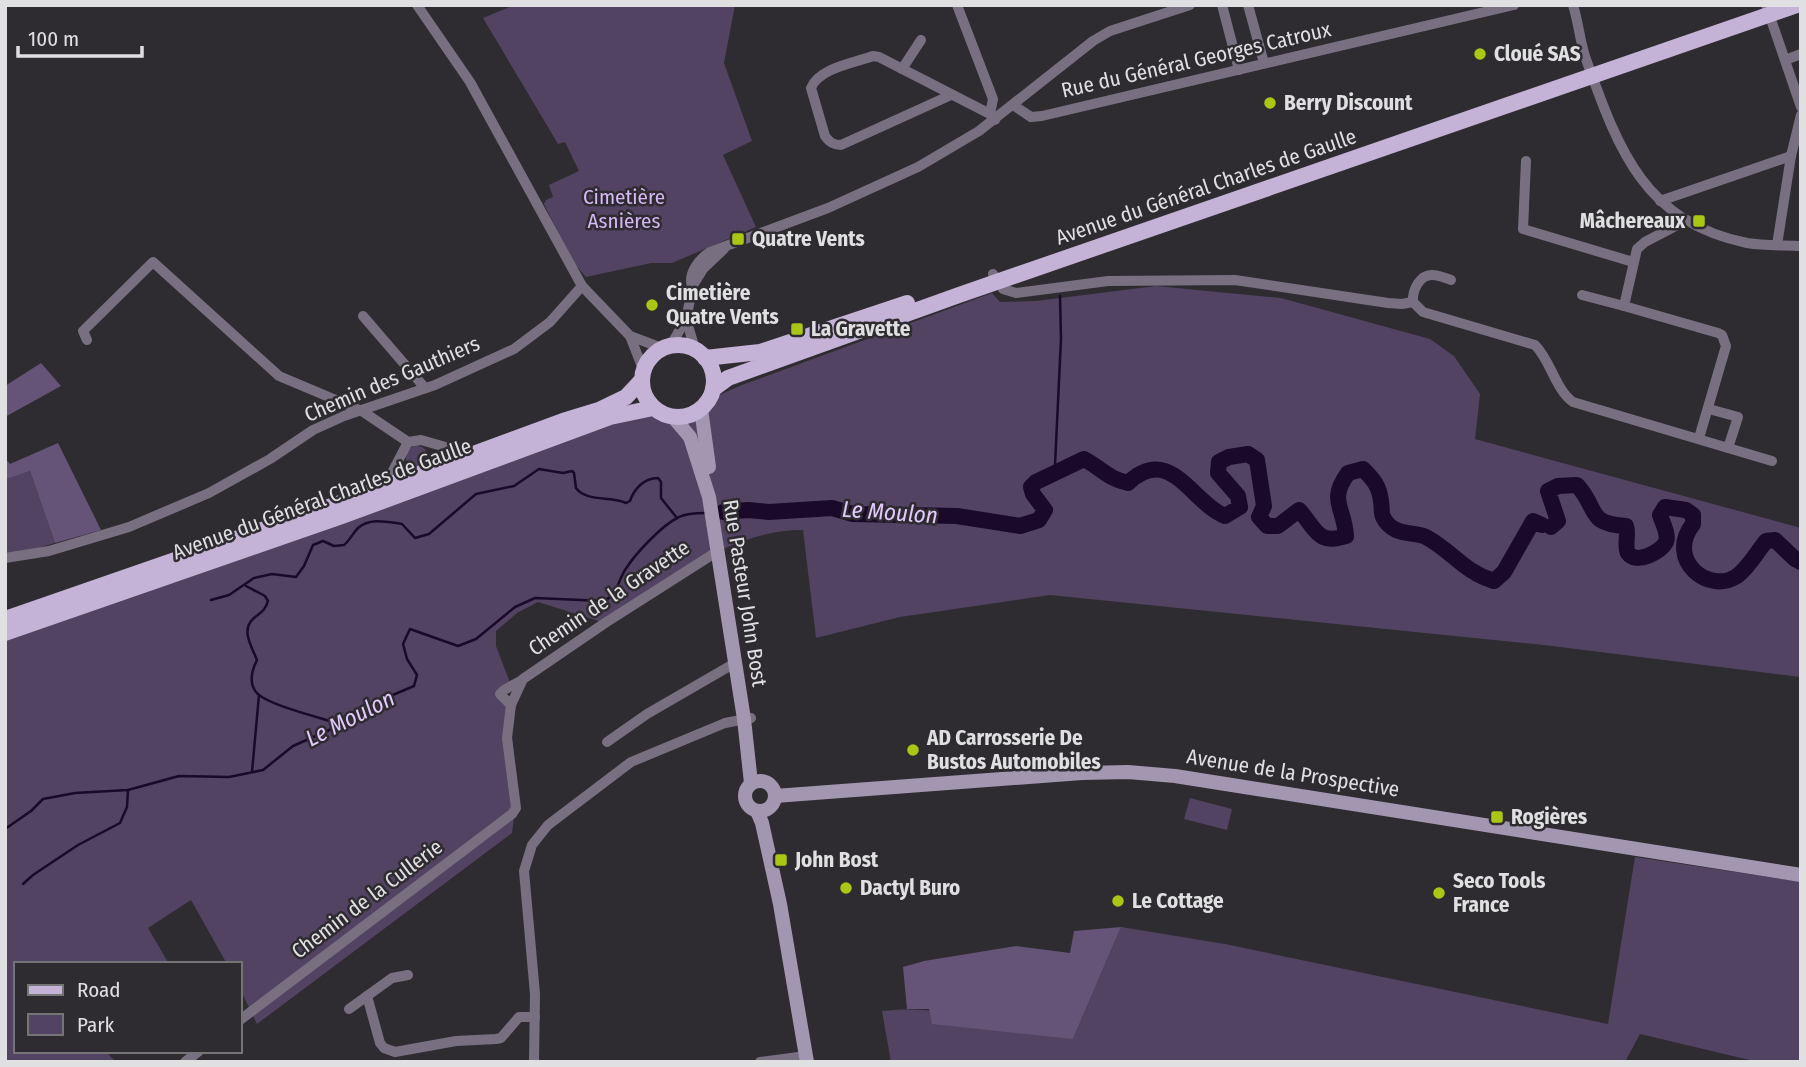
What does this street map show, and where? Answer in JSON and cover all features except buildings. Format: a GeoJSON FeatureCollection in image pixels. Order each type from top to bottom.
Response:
{"type":"FeatureCollection","features":[{"type":"Feature","properties":{"kind":"main road","name":"Avenue du Général Charles de Gaulle"},"geometry":{"type":"LineString","coordinates":[[5,619],[599,410],[626,397],[654,353],[667,347],[687,346],[700,354],[760,352],[996,277],[1592,73],[1769,9],[1797,5]]}},
{"type":"Feature","properties":{"kind":"main road","name":"Avenue du Général Charles de Gaulle"},"geometry":{"type":"LineString","coordinates":[[713,389],[720,382],[741,373],[996,277]]}},
{"type":"Feature","properties":{"kind":"main road"},"geometry":{"type":"LineString","coordinates":[[642,375],[647,401],[653,408],[674,418],[693,415],[701,410],[713,389],[713,373],[700,354]]}},
{"type":"Feature","properties":{"kind":"main road","name":"Avenue du Général Charles de Gaulle"},"geometry":{"type":"LineString","coordinates":[[5,633],[342,516],[610,417],[653,408]]}},
{"type":"Feature","properties":{"kind":"main road","name":"Rue Pasteur John Bost"},"geometry":{"type":"LineString","coordinates":[[701,410],[711,496],[757,782],[746,791],[746,801],[767,805]]}},
{"type":"Feature","properties":{"kind":"main road","name":"Rue Pasteur John Bost"},"geometry":{"type":"LineString","coordinates":[[674,418],[690,437],[711,496]]}},
{"type":"Feature","properties":{"kind":"main road","name":"Rue Pasteur John Bost"},"geometry":{"type":"LineString","coordinates":[[716,524],[735,663],[748,718]]}},
{"type":"Feature","properties":{"kind":"main road","name":"Avenue de la Prospective"},"geometry":{"type":"LineString","coordinates":[[767,805],[1082,773],[1128,772],[1175,776],[1801,875]]}},
{"type":"Feature","properties":{"kind":"main road"},"geometry":{"type":"LineString","coordinates":[[757,782],[773,788],[767,805],[768,821],[807,1059]]}},
{"type":"Feature","properties":{"kind":"street"},"geometry":{"type":"LineString","coordinates":[[417,5],[470,82],[582,286],[630,336],[642,375]]}},
{"type":"Feature","properties":{"kind":"street"},"geometry":{"type":"LineString","coordinates":[[957,5],[993,99],[992,117]]}},
{"type":"Feature","properties":{"kind":"street"},"geometry":{"type":"LineString","coordinates":[[630,336],[667,347],[686,319],[697,271],[693,265],[710,252],[882,185],[963,142],[992,117],[1013,105],[1093,41],[1110,31],[1190,5]]}},
{"type":"Feature","properties":{"kind":"street"},"geometry":{"type":"LineString","coordinates":[[1222,5],[1239,70]]}},
{"type":"Feature","properties":{"kind":"street"},"geometry":{"type":"LineString","coordinates":[[1248,5],[1264,63]]}},
{"type":"Feature","properties":{"kind":"street","name":"Rue du Général Georges Catroux"},"geometry":{"type":"LineString","coordinates":[[1013,105],[1031,117],[1042,116],[1514,5]]}},
{"type":"Feature","properties":{"kind":"street"},"geometry":{"type":"LineString","coordinates":[[1573,5],[1592,73],[1619,146],[1634,171],[1660,201],[1687,220],[1725,237],[1751,244],[1801,246]]}},
{"type":"Feature","properties":{"kind":"street"},"geometry":{"type":"LineString","coordinates":[[1769,9],[1801,107]]}},
{"type":"Feature","properties":{"kind":"street"},"geometry":{"type":"LineString","coordinates":[[902,69],[921,40]]}},
{"type":"Feature","properties":{"kind":"street"},"geometry":{"type":"LineString","coordinates":[[1785,60],[1801,54]]}},
{"type":"Feature","properties":{"kind":"street"},"geometry":{"type":"LineString","coordinates":[[951,94],[841,145],[828,141],[811,88],[814,81],[826,73],[873,56],[879,57],[951,94],[992,117]]}},
{"type":"Feature","properties":{"kind":"street"},"geometry":{"type":"LineString","coordinates":[[1777,245],[1791,156],[1798,139],[1801,115]]}},
{"type":"Feature","properties":{"kind":"street"},"geometry":{"type":"LineString","coordinates":[[1660,201],[1791,156]]}},
{"type":"Feature","properties":{"kind":"street"},"geometry":{"type":"LineString","coordinates":[[1526,161],[1524,229],[1633,262]]}},
{"type":"Feature","properties":{"kind":"street"},"geometry":{"type":"LineString","coordinates":[[1624,306],[1635,252],[1640,245],[1687,220]]}},
{"type":"Feature","properties":{"kind":"street"},"geometry":{"type":"LineString","coordinates":[[692,287],[703,269],[724,248]]}},
{"type":"Feature","properties":{"kind":"street"},"geometry":{"type":"LineString","coordinates":[[87,340],[83,331],[153,262],[279,376],[362,411],[408,442],[421,440],[470,454]]}},
{"type":"Feature","properties":{"kind":"street"},"geometry":{"type":"LineString","coordinates":[[1413,302],[1415,288],[1426,276],[1434,275],[1451,280]]}},
{"type":"Feature","properties":{"kind":"street"},"geometry":{"type":"LineString","coordinates":[[996,277],[1008,292],[1016,293],[1108,281],[1236,280],[1388,303],[1413,302]]}},
{"type":"Feature","properties":{"kind":"street","name":"Chemin des Gauthiers"},"geometry":{"type":"LineString","coordinates":[[5,558],[49,551],[129,527],[209,493],[270,459],[313,430],[344,416],[425,388],[514,349],[550,322],[582,286]]}},
{"type":"Feature","properties":{"kind":"street"},"geometry":{"type":"LineString","coordinates":[[1582,295],[1722,335],[1726,345],[1699,438]]}},
{"type":"Feature","properties":{"kind":"street"},"geometry":{"type":"LineString","coordinates":[[1413,302],[1423,312],[1535,345],[1565,394],[1573,402],[1772,461]]}},
{"type":"Feature","properties":{"kind":"street"},"geometry":{"type":"LineString","coordinates":[[363,316],[425,388]]}},
{"type":"Feature","properties":{"kind":"street"},"geometry":{"type":"LineString","coordinates":[[686,319],[700,354]]}},
{"type":"Feature","properties":{"kind":"street"},"geometry":{"type":"LineString","coordinates":[[1709,409],[1738,417],[1728,448]]}},
{"type":"Feature","properties":{"kind":"street"},"geometry":{"type":"LineString","coordinates":[[385,486],[408,442]]}},
{"type":"Feature","properties":{"kind":"street","name":"Chemin de la Gravette"},"geometry":{"type":"LineString","coordinates":[[516,808],[507,738],[511,705],[523,679],[718,551]]}},
{"type":"Feature","properties":{"kind":"street"},"geometry":{"type":"LineString","coordinates":[[607,742],[647,714],[735,663]]}},
{"type":"Feature","properties":{"kind":"street"},"geometry":{"type":"LineString","coordinates":[[534,1062],[535,994],[524,871],[527,857],[538,836],[548,825],[631,762],[725,723],[748,718]]}},
{"type":"Feature","properties":{"kind":"street","name":"Chemin de la Cullerie"},"geometry":{"type":"LineString","coordinates":[[242,1018],[495,827],[516,808]]}},
{"type":"Feature","properties":{"kind":"street"},"geometry":{"type":"LineString","coordinates":[[349,1009],[392,978],[408,975]]}},
{"type":"Feature","properties":{"kind":"street"},"geometry":{"type":"LineString","coordinates":[[367,996],[380,1043],[384,1048],[395,1052],[456,1041],[501,1038],[519,1017],[535,1017]]}},
{"type":"Feature","properties":{"kind":"street"},"geometry":{"type":"LineString","coordinates":[[760,1062],[807,1059]]}},
{"type":"Feature","properties":{"kind":"green space","name":"Cimetière Asnières"},"geometry":{"type":"Polygon","coordinates":[[[514,5],[735,5],[724,63],[752,141],[723,155],[756,227],[672,263],[651,263],[586,277],[572,261],[544,204],[553,197],[549,185],[579,171],[565,142],[558,144],[483,18],[514,5]]]}},
{"type":"Feature","properties":{"kind":"green space"},"geometry":{"type":"Polygon","coordinates":[[[1156,286],[1281,298],[1430,339],[1454,356],[1480,394],[1475,439],[1801,528],[1801,677],[1544,645],[1050,595],[900,617],[816,638],[803,530],[775,532],[723,549],[675,576],[605,623],[538,602],[517,613],[496,631],[496,646],[511,685],[504,690],[514,761],[512,833],[257,1024],[242,993],[242,962],[226,962],[191,900],[148,928],[168,962],[14,962],[14,1053],[107,1053],[116,1062],[5,1062],[5,633],[653,408],[667,416],[688,416],[707,403],[715,404],[719,395],[742,385],[992,293],[1000,302],[1036,301],[1156,286]]]}},
{"type":"Feature","properties":{"kind":"green space"},"geometry":{"type":"Polygon","coordinates":[[[417,446],[427,453],[428,457],[421,467],[417,468],[407,461],[406,457],[413,447],[417,446]]]}},
{"type":"Feature","properties":{"kind":"green space"},"geometry":{"type":"Polygon","coordinates":[[[30,471],[55,543],[5,557],[5,477],[7,479],[30,471]]]}},
{"type":"Feature","properties":{"kind":"green space"},"geometry":{"type":"Polygon","coordinates":[[[1190,798],[1232,809],[1227,830],[1184,819],[1190,798]]]}},
{"type":"Feature","properties":{"kind":"green space"},"geometry":{"type":"Polygon","coordinates":[[[1635,857],[1801,882],[1801,1062],[1758,1062],[1640,1034],[1625,1062],[891,1062],[882,1011],[905,1009],[953,1013],[1073,1039],[1121,927],[1225,944],[1608,1024],[1635,857]]]}},
{"type":"Feature","properties":{"kind":"shaded area"},"geometry":{"type":"Polygon","coordinates":[[[41,363],[61,386],[5,417],[5,386],[41,363]]]}},
{"type":"Feature","properties":{"kind":"shaded area"},"geometry":{"type":"Polygon","coordinates":[[[58,443],[101,530],[55,543],[30,471],[7,479],[5,458],[10,464],[58,443]]]}},
{"type":"Feature","properties":{"kind":"shaded area"},"geometry":{"type":"Polygon","coordinates":[[[1121,927],[1073,1039],[932,1024],[929,1009],[907,1009],[903,967],[1016,946],[1070,953],[1074,931],[1121,927]]]}},
{"type":"Feature","properties":{"kind":"waterway"},"geometry":{"type":"LineString","coordinates":[[1057,470],[1060,296]]}},
{"type":"Feature","properties":{"kind":"waterway","name":"Le Moulon"},"geometry":{"type":"LineString","coordinates":[[723,512],[832,508],[853,514],[957,516],[1020,526],[1039,520],[1045,510],[1031,487],[1084,459],[1110,476],[1128,483],[1143,472],[1156,469],[1168,472],[1225,516],[1240,507],[1238,496],[1218,473],[1219,462],[1229,457],[1248,454],[1257,460],[1264,506],[1259,517],[1267,526],[1278,526],[1299,510],[1323,537],[1329,539],[1346,536],[1339,504],[1339,490],[1348,473],[1363,469],[1377,487],[1382,515],[1392,528],[1426,537],[1466,567],[1494,581],[1504,572],[1533,521],[1542,525]]}},
{"type":"Feature","properties":{"kind":"waterway"},"geometry":{"type":"LineString","coordinates":[[211,600],[229,595],[254,578],[272,574],[296,577],[313,545],[323,541],[334,546],[344,545],[358,528],[368,522],[402,524],[415,538],[429,534],[476,494],[514,486],[539,469],[563,473],[572,471],[576,488],[580,492],[626,503],[640,485],[658,478],[661,482],[661,498],[677,518]]}},
{"type":"Feature","properties":{"kind":"waterway","name":"Le Moulon"},"geometry":{"type":"LineString","coordinates":[[1551,527],[1558,521],[1548,491],[1558,486],[1577,485],[1599,518],[1613,525],[1626,526],[1628,553],[1637,558],[1659,550],[1666,542],[1666,532],[1660,515],[1665,507],[1686,510],[1693,515],[1693,524],[1686,537],[1684,550],[1694,571],[1703,577],[1726,581],[1737,576],[1766,541],[1775,540],[1801,562]]}},
{"type":"Feature","properties":{"kind":"waterway","name":"Le Moulon"},"geometry":{"type":"LineString","coordinates":[[5,829],[43,799],[75,793],[128,790],[179,776],[229,777],[263,770],[293,746],[336,727],[355,711],[414,686],[417,675],[407,659],[403,644],[410,629],[458,646],[476,639],[515,607],[535,598],[604,601],[615,592],[635,556],[665,526],[682,516],[706,513]]}},
{"type":"Feature","properties":{"kind":"waterway"},"geometry":{"type":"LineString","coordinates":[[246,586],[265,596],[268,601],[250,623],[247,633],[257,660],[252,676],[252,685],[256,692],[271,702],[340,724]]}},
{"type":"Feature","properties":{"kind":"waterway"},"geometry":{"type":"LineString","coordinates":[[252,772],[259,695]]}},
{"type":"Feature","properties":{"kind":"waterway"},"geometry":{"type":"LineString","coordinates":[[23,884],[78,845],[120,823],[127,807],[128,790]]}},
{"type":"Feature","properties":{"kind":"place","name":"Cloué SAS"},"geometry":{"type":"Point","coordinates":[1480,54]}},
{"type":"Feature","properties":{"kind":"place","name":"Berry Discount"},"geometry":{"type":"Point","coordinates":[1270,103]}},
{"type":"Feature","properties":{"kind":"place","name":"Mâchereaux"},"geometry":{"type":"Point","coordinates":[1699,221]}},
{"type":"Feature","properties":{"kind":"place","name":"Quatre Vents"},"geometry":{"type":"Point","coordinates":[738,239]}},
{"type":"Feature","properties":{"kind":"place","name":"Cimetière Quatre Vents"},"geometry":{"type":"Point","coordinates":[652,305]}},
{"type":"Feature","properties":{"kind":"place","name":"La Gravette"},"geometry":{"type":"Point","coordinates":[797,329]}},
{"type":"Feature","properties":{"kind":"place","name":"AD Carrosserie De Bustos Automobiles"},"geometry":{"type":"Point","coordinates":[913,750]}},
{"type":"Feature","properties":{"kind":"place","name":"Rogières"},"geometry":{"type":"Point","coordinates":[1497,817]}},
{"type":"Feature","properties":{"kind":"place","name":"John Bost"},"geometry":{"type":"Point","coordinates":[781,860]}},
{"type":"Feature","properties":{"kind":"place","name":"Dactyl Buro"},"geometry":{"type":"Point","coordinates":[846,888]}},
{"type":"Feature","properties":{"kind":"place","name":"Seco Tools France"},"geometry":{"type":"Point","coordinates":[1439,893]}},
{"type":"Feature","properties":{"kind":"place","name":"Le Cottage"},"geometry":{"type":"Point","coordinates":[1118,901]}}]}
